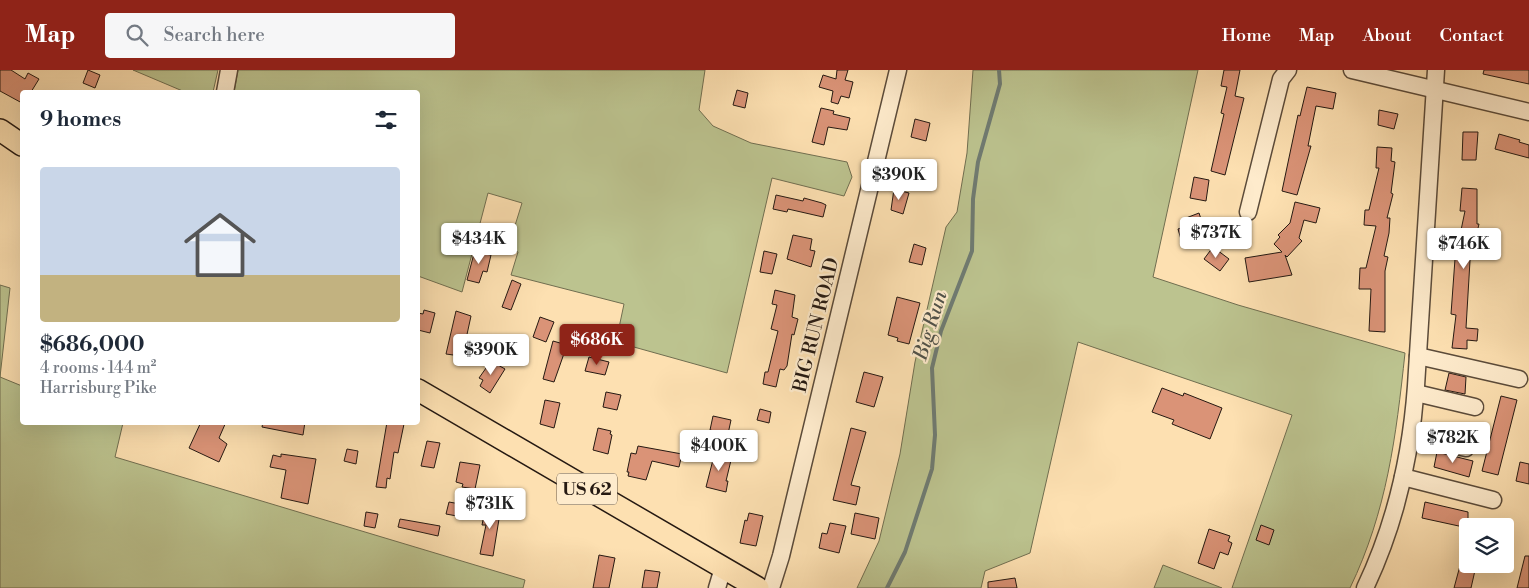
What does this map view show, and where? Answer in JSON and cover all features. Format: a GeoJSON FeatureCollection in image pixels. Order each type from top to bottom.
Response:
{"type":"FeatureCollection","features":[{"type":"Feature","properties":{"kind":"main road"},"geometry":{"type":"LineString","coordinates":[[0,130],[20,143]]}},
{"type":"Feature","properties":{"kind":"main road","name":"US 62"},"geometry":{"type":"LineString","coordinates":[[420,391],[720,578],[758,588]]}},
{"type":"Feature","properties":{"kind":"street"},"geometry":{"type":"LineString","coordinates":[[225,90],[229,70]]}},
{"type":"Feature","properties":{"kind":"street","name":"BIG RUN ROAD"},"geometry":{"type":"LineString","coordinates":[[771,588],[781,556],[898,70]]}},
{"type":"Feature","properties":{"kind":"street"},"geometry":{"type":"LineString","coordinates":[[1248,212],[1280,79],[1288,70]]}},
{"type":"Feature","properties":{"kind":"street"},"geometry":{"type":"LineString","coordinates":[[1352,70],[1529,112]]}},
{"type":"Feature","properties":{"kind":"street"},"geometry":{"type":"LineString","coordinates":[[1365,588],[1383,546],[1403,478],[1411,436],[1416,393],[1436,70]]}},
{"type":"Feature","properties":{"kind":"street"},"geometry":{"type":"LineString","coordinates":[[1418,356],[1519,379]]}},
{"type":"Feature","properties":{"kind":"street"},"geometry":{"type":"LineString","coordinates":[[1416,393],[1475,407]]}},
{"type":"Feature","properties":{"kind":"street"},"geometry":{"type":"LineString","coordinates":[[1411,436],[1466,448]]}},
{"type":"Feature","properties":{"kind":"street"},"geometry":{"type":"LineString","coordinates":[[1403,478],[1492,500]]}},
{"type":"Feature","properties":{"kind":"green space"},"geometry":{"type":"Polygon","coordinates":[[[133,70],[218,70],[213,90],[180,90],[133,70]]]}},
{"type":"Feature","properties":{"kind":"green space"},"geometry":{"type":"Polygon","coordinates":[[[238,70],[705,70],[699,110],[713,126],[751,143],[847,162],[852,177],[844,196],[772,178],[727,373],[616,342],[624,304],[511,275],[518,252],[508,248],[522,203],[488,193],[462,292],[420,277],[420,90],[234,90],[238,70]]]}},
{"type":"Feature","properties":{"kind":"green space"},"geometry":{"type":"Polygon","coordinates":[[[973,70],[1198,70],[1153,277],[1238,305],[1405,353],[1398,414],[1388,473],[1373,531],[1350,588],[1232,588],[1292,415],[1078,342],[1030,553],[985,571],[981,588],[857,588],[879,541],[900,454],[915,362],[946,227],[957,212],[967,153],[973,70]]]}},
{"type":"Feature","properties":{"kind":"green space"},"geometry":{"type":"Polygon","coordinates":[[[0,285],[10,288],[0,377],[0,285]]]}},
{"type":"Feature","properties":{"kind":"green space"},"geometry":{"type":"Polygon","coordinates":[[[0,377],[20,385],[20,425],[123,425],[115,457],[525,580],[523,588],[0,588],[0,377]]]}},
{"type":"Feature","properties":{"kind":"green space"},"geometry":{"type":"Polygon","coordinates":[[[1163,565],[1222,588],[1154,588],[1163,565]]]}},
{"type":"Feature","properties":{"kind":"building"},"geometry":{"type":"Polygon","coordinates":[[[0,70],[11,70],[25,79],[28,73],[39,79],[32,90],[20,90],[20,102],[0,91],[0,70]]]}},
{"type":"Feature","properties":{"kind":"building"},"geometry":{"type":"Polygon","coordinates":[[[88,70],[100,75],[95,88],[83,83],[88,70]]]}},
{"type":"Feature","properties":{"kind":"building"},"geometry":{"type":"Polygon","coordinates":[[[837,70],[848,70],[845,80],[853,82],[849,98],[841,96],[838,104],[831,102],[833,91],[819,87],[823,75],[836,79],[837,70]]]}},
{"type":"Feature","properties":{"kind":"building"},"geometry":{"type":"Polygon","coordinates":[[[1224,70],[1240,70],[1235,96],[1244,98],[1225,175],[1211,171],[1224,114],[1221,113],[1227,87],[1221,86],[1224,70]]]}},
{"type":"Feature","properties":{"kind":"building"},"geometry":{"type":"Polygon","coordinates":[[[1484,70],[1529,70],[1529,84],[1483,74],[1484,70]]]}},
{"type":"Feature","properties":{"kind":"building"},"geometry":{"type":"Polygon","coordinates":[[[1307,87],[1336,93],[1333,109],[1316,106],[1308,146],[1311,146],[1297,195],[1282,191],[1298,115],[1300,116],[1307,87]]]}},
{"type":"Feature","properties":{"kind":"building"},"geometry":{"type":"Polygon","coordinates":[[[737,90],[748,93],[745,108],[733,105],[737,90]]]}},
{"type":"Feature","properties":{"kind":"building"},"geometry":{"type":"Polygon","coordinates":[[[821,108],[834,111],[833,114],[850,118],[847,130],[828,127],[824,145],[812,142],[821,108]]]}},
{"type":"Feature","properties":{"kind":"building"},"geometry":{"type":"Polygon","coordinates":[[[1379,110],[1398,114],[1394,129],[1378,125],[1379,110]]]}},
{"type":"Feature","properties":{"kind":"building"},"geometry":{"type":"Polygon","coordinates":[[[915,119],[930,123],[926,141],[911,137],[915,119]]]}},
{"type":"Feature","properties":{"kind":"building"},"geometry":{"type":"Polygon","coordinates":[[[1463,132],[1478,132],[1476,160],[1462,160],[1463,132]]]}},
{"type":"Feature","properties":{"kind":"building"},"geometry":{"type":"Polygon","coordinates":[[[1499,134],[1520,140],[1519,142],[1529,145],[1529,158],[1495,149],[1499,134]]]}},
{"type":"Feature","properties":{"kind":"building"},"geometry":{"type":"Polygon","coordinates":[[[1377,147],[1392,148],[1391,161],[1395,162],[1391,193],[1393,194],[1387,218],[1390,218],[1389,233],[1384,256],[1388,257],[1385,271],[1385,332],[1369,331],[1371,289],[1359,289],[1360,268],[1366,268],[1376,226],[1364,225],[1365,210],[1369,210],[1379,168],[1376,168],[1377,147]]]}},
{"type":"Feature","properties":{"kind":"building"},"geometry":{"type":"Polygon","coordinates":[[[1194,177],[1209,180],[1206,201],[1190,198],[1194,177]]]}},
{"type":"Feature","properties":{"kind":"building"},"geometry":{"type":"Polygon","coordinates":[[[1462,188],[1477,189],[1477,224],[1479,224],[1474,245],[1471,244],[1466,328],[1478,329],[1477,341],[1467,340],[1467,349],[1452,348],[1456,315],[1451,314],[1455,259],[1465,211],[1460,211],[1462,188]]]}},
{"type":"Feature","properties":{"kind":"building"},"geometry":{"type":"Polygon","coordinates":[[[894,189],[909,193],[903,214],[891,210],[894,189]]]}},
{"type":"Feature","properties":{"kind":"building"},"geometry":{"type":"Polygon","coordinates":[[[776,195],[803,201],[804,198],[822,203],[826,205],[823,217],[788,209],[787,212],[773,209],[776,195]]]}},
{"type":"Feature","properties":{"kind":"building"},"geometry":{"type":"Polygon","coordinates":[[[1295,202],[1320,208],[1316,223],[1304,220],[1299,238],[1302,241],[1287,257],[1285,255],[1292,275],[1249,282],[1245,258],[1282,252],[1274,244],[1280,237],[1278,235],[1290,223],[1295,202]]]}},
{"type":"Feature","properties":{"kind":"building"},"geometry":{"type":"Polygon","coordinates":[[[1199,213],[1206,234],[1182,243],[1178,229],[1189,225],[1186,218],[1199,213]]]}},
{"type":"Feature","properties":{"kind":"building"},"geometry":{"type":"Polygon","coordinates":[[[793,235],[812,239],[810,250],[815,251],[811,267],[787,259],[793,235]]]}},
{"type":"Feature","properties":{"kind":"building"},"geometry":{"type":"Polygon","coordinates":[[[914,244],[926,248],[922,265],[909,262],[914,244]]]}},
{"type":"Feature","properties":{"kind":"building"},"geometry":{"type":"Polygon","coordinates":[[[476,246],[487,249],[485,254],[491,255],[487,272],[483,271],[479,283],[467,280],[476,246]]]}},
{"type":"Feature","properties":{"kind":"building"},"geometry":{"type":"Polygon","coordinates":[[[1213,247],[1229,259],[1220,271],[1204,259],[1213,247]]]}},
{"type":"Feature","properties":{"kind":"building"},"geometry":{"type":"Polygon","coordinates":[[[764,251],[777,254],[772,274],[760,272],[764,251]]]}},
{"type":"Feature","properties":{"kind":"building"},"geometry":{"type":"Polygon","coordinates":[[[512,280],[521,284],[511,310],[502,307],[512,280]]]}},
{"type":"Feature","properties":{"kind":"building"},"geometry":{"type":"Polygon","coordinates":[[[775,290],[795,295],[792,317],[798,319],[794,335],[792,334],[787,366],[784,370],[780,369],[776,387],[763,384],[765,372],[768,372],[778,331],[771,329],[777,305],[772,304],[775,290]]]}},
{"type":"Feature","properties":{"kind":"building"},"geometry":{"type":"Polygon","coordinates":[[[897,297],[920,303],[909,344],[897,341],[898,338],[888,335],[897,297]]]}},
{"type":"Feature","properties":{"kind":"building"},"geometry":{"type":"Polygon","coordinates":[[[424,310],[435,313],[430,333],[420,330],[420,313],[423,314],[424,310]]]}},
{"type":"Feature","properties":{"kind":"building"},"geometry":{"type":"Polygon","coordinates":[[[456,311],[471,316],[466,339],[473,341],[468,357],[446,354],[456,311]]]}},
{"type":"Feature","properties":{"kind":"building"},"geometry":{"type":"Polygon","coordinates":[[[540,317],[554,322],[546,342],[533,337],[540,317]]]}},
{"type":"Feature","properties":{"kind":"building"},"geometry":{"type":"Polygon","coordinates":[[[553,341],[567,345],[554,382],[543,379],[553,341]]]}},
{"type":"Feature","properties":{"kind":"building"},"geometry":{"type":"Polygon","coordinates":[[[589,357],[609,362],[605,375],[585,371],[589,357]]]}},
{"type":"Feature","properties":{"kind":"building"},"geometry":{"type":"Polygon","coordinates":[[[491,361],[505,369],[490,393],[480,386],[483,380],[479,378],[491,361]]]}},
{"type":"Feature","properties":{"kind":"building"},"geometry":{"type":"Polygon","coordinates":[[[864,372],[883,377],[874,407],[856,402],[864,372]]]}},
{"type":"Feature","properties":{"kind":"building"},"geometry":{"type":"Polygon","coordinates":[[[1449,373],[1466,377],[1465,394],[1445,390],[1449,373]]]}},
{"type":"Feature","properties":{"kind":"building"},"geometry":{"type":"Polygon","coordinates":[[[1162,388],[1183,396],[1184,393],[1222,408],[1210,439],[1172,424],[1174,420],[1152,412],[1162,388]]]}},
{"type":"Feature","properties":{"kind":"building"},"geometry":{"type":"Polygon","coordinates":[[[606,392],[621,395],[617,410],[603,407],[606,392]]]}},
{"type":"Feature","properties":{"kind":"building"},"geometry":{"type":"Polygon","coordinates":[[[1501,396],[1517,400],[1498,475],[1482,471],[1501,396]]]}},
{"type":"Feature","properties":{"kind":"building"},"geometry":{"type":"Polygon","coordinates":[[[545,400],[560,403],[554,428],[540,424],[545,400]]]}},
{"type":"Feature","properties":{"kind":"building"},"geometry":{"type":"Polygon","coordinates":[[[760,409],[771,412],[769,423],[757,420],[760,409]]]}},
{"type":"Feature","properties":{"kind":"building"},"geometry":{"type":"Polygon","coordinates":[[[713,416],[731,420],[728,434],[710,430],[713,416]]]}},
{"type":"Feature","properties":{"kind":"building"},"geometry":{"type":"Polygon","coordinates":[[[200,425],[225,425],[219,438],[227,444],[219,462],[189,448],[200,425]]]}},
{"type":"Feature","properties":{"kind":"building"},"geometry":{"type":"Polygon","coordinates":[[[262,425],[305,425],[303,435],[262,427],[262,425]]]}},
{"type":"Feature","properties":{"kind":"building"},"geometry":{"type":"Polygon","coordinates":[[[386,425],[404,425],[398,453],[394,452],[390,479],[387,478],[386,488],[376,487],[386,425]]]}},
{"type":"Feature","properties":{"kind":"building"},"geometry":{"type":"Polygon","coordinates":[[[598,428],[611,431],[610,434],[612,435],[608,454],[593,450],[598,428]]]}},
{"type":"Feature","properties":{"kind":"building"},"geometry":{"type":"Polygon","coordinates":[[[851,428],[866,432],[851,485],[860,487],[856,505],[833,500],[851,428]]]}},
{"type":"Feature","properties":{"kind":"building"},"geometry":{"type":"Polygon","coordinates":[[[427,441],[440,443],[434,468],[421,466],[427,441]]]}},
{"type":"Feature","properties":{"kind":"building"},"geometry":{"type":"Polygon","coordinates":[[[638,446],[682,454],[679,467],[652,461],[646,480],[628,476],[629,472],[627,472],[631,453],[636,454],[638,446]]]}},
{"type":"Feature","properties":{"kind":"building"},"geometry":{"type":"Polygon","coordinates":[[[347,449],[358,451],[356,464],[344,461],[347,449]]]}},
{"type":"Feature","properties":{"kind":"building"},"geometry":{"type":"Polygon","coordinates":[[[715,452],[732,456],[726,481],[728,481],[726,492],[706,487],[715,452]]]}},
{"type":"Feature","properties":{"kind":"building"},"geometry":{"type":"Polygon","coordinates":[[[1437,452],[1473,461],[1469,477],[1434,467],[1437,452]]]}},
{"type":"Feature","properties":{"kind":"building"},"geometry":{"type":"Polygon","coordinates":[[[281,454],[316,459],[308,504],[281,498],[286,470],[270,467],[273,455],[281,457],[281,454]]]}},
{"type":"Feature","properties":{"kind":"building"},"geometry":{"type":"Polygon","coordinates":[[[460,462],[480,465],[475,489],[462,487],[463,484],[456,482],[460,462]]]}},
{"type":"Feature","properties":{"kind":"building"},"geometry":{"type":"Polygon","coordinates":[[[1520,462],[1529,464],[1529,484],[1516,481],[1520,462]]]}},
{"type":"Feature","properties":{"kind":"building"},"geometry":{"type":"Polygon","coordinates":[[[449,502],[460,504],[457,516],[446,514],[449,502]]]}},
{"type":"Feature","properties":{"kind":"building"},"geometry":{"type":"Polygon","coordinates":[[[1425,502],[1468,512],[1468,518],[1459,518],[1459,526],[1422,518],[1425,502]]]}},
{"type":"Feature","properties":{"kind":"building"},"geometry":{"type":"Polygon","coordinates":[[[486,505],[498,508],[497,515],[499,519],[493,556],[480,554],[486,525],[482,525],[486,505]]]}},
{"type":"Feature","properties":{"kind":"building"},"geometry":{"type":"Polygon","coordinates":[[[366,512],[378,514],[375,528],[364,526],[366,512]]]}},
{"type":"Feature","properties":{"kind":"building"},"geometry":{"type":"Polygon","coordinates":[[[749,513],[763,516],[756,546],[740,543],[745,520],[747,521],[749,513]]]}},
{"type":"Feature","properties":{"kind":"building"},"geometry":{"type":"Polygon","coordinates":[[[855,513],[879,518],[875,539],[851,534],[855,513]]]}},
{"type":"Feature","properties":{"kind":"building"},"geometry":{"type":"Polygon","coordinates":[[[400,519],[440,526],[438,536],[398,527],[400,519]]]}},
{"type":"Feature","properties":{"kind":"building"},"geometry":{"type":"Polygon","coordinates":[[[830,523],[846,526],[839,553],[819,548],[822,533],[827,534],[830,523]]]}},
{"type":"Feature","properties":{"kind":"building"},"geometry":{"type":"Polygon","coordinates":[[[1261,525],[1274,530],[1269,545],[1256,540],[1261,525]]]}},
{"type":"Feature","properties":{"kind":"building"},"geometry":{"type":"Polygon","coordinates":[[[1209,529],[1230,536],[1228,541],[1232,543],[1228,555],[1220,552],[1214,569],[1198,563],[1209,529]]]}},
{"type":"Feature","properties":{"kind":"building"},"geometry":{"type":"Polygon","coordinates":[[[599,555],[615,558],[609,588],[593,588],[599,555]]]}},
{"type":"Feature","properties":{"kind":"building"},"geometry":{"type":"Polygon","coordinates":[[[1525,556],[1529,556],[1529,588],[1517,588],[1525,556]]]}},
{"type":"Feature","properties":{"kind":"building"},"geometry":{"type":"Polygon","coordinates":[[[1459,569],[1459,573],[1474,573],[1471,588],[1454,588],[1459,569]]]}},
{"type":"Feature","properties":{"kind":"building"},"geometry":{"type":"Polygon","coordinates":[[[645,570],[660,572],[657,588],[642,588],[645,570]]]}},
{"type":"Feature","properties":{"kind":"building"},"geometry":{"type":"Polygon","coordinates":[[[1015,578],[1017,588],[988,588],[988,582],[1015,578]]]}},
{"type":"Feature","properties":{"kind":"waterway","name":"Big Run"},"geometry":{"type":"LineString","coordinates":[[887,588],[905,552],[932,469],[935,435],[932,368],[941,331],[972,251],[973,199],[978,162],[1000,84],[999,70]]}}]}
